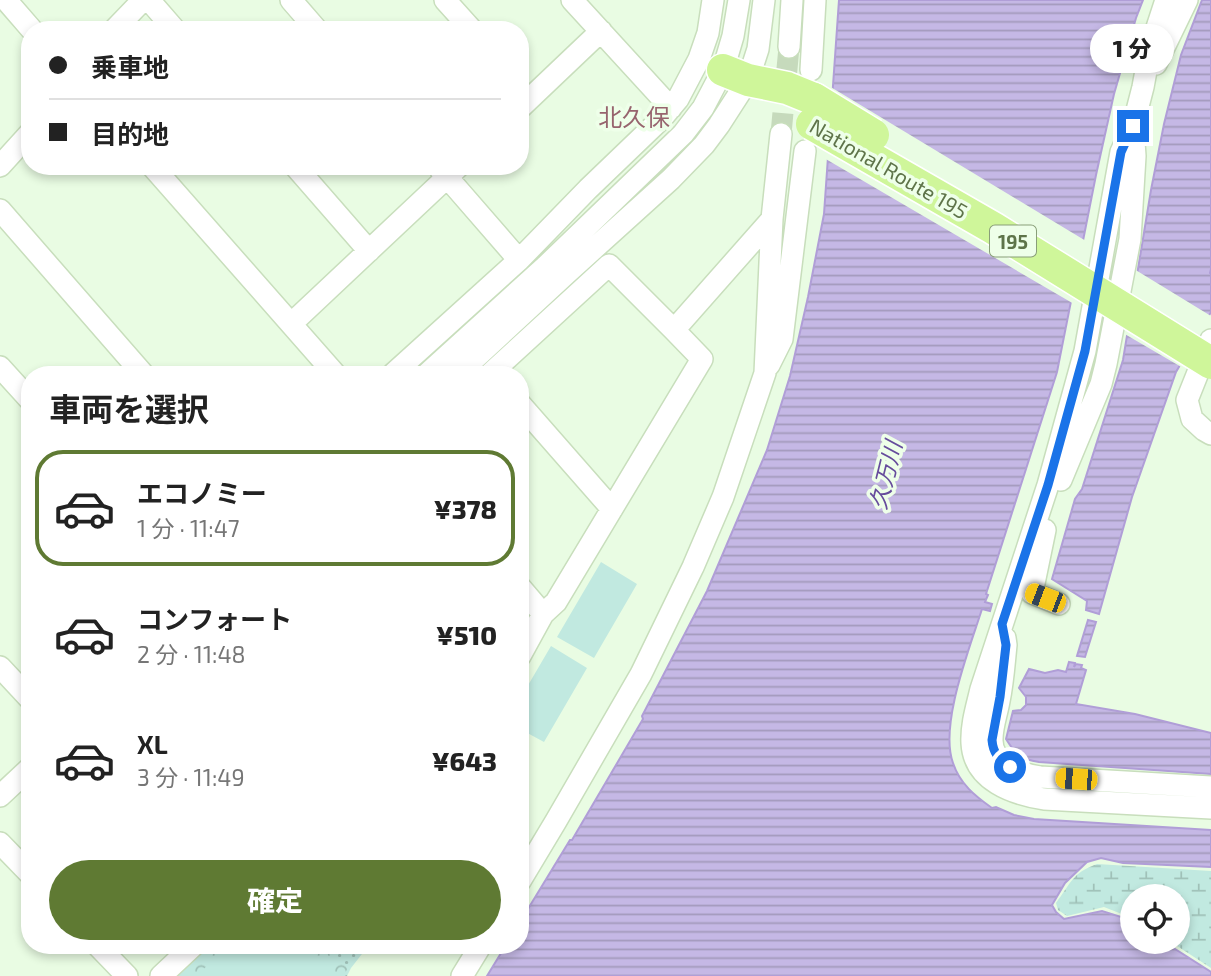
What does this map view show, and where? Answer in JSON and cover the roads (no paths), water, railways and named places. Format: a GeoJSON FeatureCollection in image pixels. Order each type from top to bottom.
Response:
{"type":"FeatureCollection","features":[{"type":"Feature","properties":{"kind":"highway","name":"National Route 195"},"geometry":{"type":"LineString","coordinates":[[735,75],[787,88],[810,111],[1211,363]]}},
{"type":"Feature","properties":{"kind":"highway","name":"National Route 195"},"geometry":{"type":"LineString","coordinates":[[810,111],[1211,341]]}},
{"type":"Feature","properties":{"kind":"street"},"geometry":{"type":"LineString","coordinates":[[6,0],[24,21]]}},
{"type":"Feature","properties":{"kind":"street"},"geometry":{"type":"LineString","coordinates":[[123,21],[143,0]]}},
{"type":"Feature","properties":{"kind":"street"},"geometry":{"type":"LineString","coordinates":[[149,0],[167,21]]}},
{"type":"Feature","properties":{"kind":"street"},"geometry":{"type":"LineString","coordinates":[[445,0],[464,21]]}},
{"type":"Feature","properties":{"kind":"street"},"geometry":{"type":"LineString","coordinates":[[572,0],[671,108]]}},
{"type":"Feature","properties":{"kind":"street"},"geometry":{"type":"LineString","coordinates":[[402,366],[519,260],[671,108],[686,86],[699,59],[708,33],[713,0]]}},
{"type":"Feature","properties":{"kind":"street"},"geometry":{"type":"LineString","coordinates":[[467,366],[684,166],[719,125],[735,75],[733,36],[739,0]]}},
{"type":"Feature","properties":{"kind":"street"},"geometry":{"type":"LineString","coordinates":[[436,366],[546,266],[683,134],[703,108],[758,49],[764,0]]}},
{"type":"Feature","properties":{"kind":"street"},"geometry":{"type":"LineString","coordinates":[[789,47],[792,0]]}},
{"type":"Feature","properties":{"kind":"street"},"geometry":{"type":"LineString","coordinates":[[529,866],[641,674],[681,591],[723,497],[765,373],[782,339],[810,111],[815,0]]}},
{"type":"Feature","properties":{"kind":"street"},"geometry":{"type":"LineString","coordinates":[[1059,604],[1032,593],[1052,486],[1085,351],[1121,152],[1133,126],[1150,48],[1166,0]]}},
{"type":"Feature","properties":{"kind":"street"},"geometry":{"type":"LineString","coordinates":[[1143,87],[1187,0]]}},
{"type":"Feature","properties":{"kind":"street"},"geometry":{"type":"LineString","coordinates":[[304,4],[312,21]]}},
{"type":"Feature","properties":{"kind":"street"},"geometry":{"type":"LineString","coordinates":[[529,91],[601,32]]}},
{"type":"Feature","properties":{"kind":"street"},"geometry":{"type":"LineString","coordinates":[[765,373],[772,219],[781,134]]}},
{"type":"Feature","properties":{"kind":"street"},"geometry":{"type":"LineString","coordinates":[[0,166],[21,143]]}},
{"type":"Feature","properties":{"kind":"street"},"geometry":{"type":"LineString","coordinates":[[160,175],[328,366]]}},
{"type":"Feature","properties":{"kind":"street"},"geometry":{"type":"LineString","coordinates":[[303,175],[369,251]]}},
{"type":"Feature","properties":{"kind":"street"},"geometry":{"type":"LineString","coordinates":[[291,324],[369,251],[443,175]]}},
{"type":"Feature","properties":{"kind":"street"},"geometry":{"type":"LineString","coordinates":[[452,175],[519,260]]}},
{"type":"Feature","properties":{"kind":"street"},"geometry":{"type":"LineString","coordinates":[[0,210],[136,366]]}},
{"type":"Feature","properties":{"kind":"street"},"geometry":{"type":"LineString","coordinates":[[674,330],[772,219]]}},
{"type":"Feature","properties":{"kind":"street"},"geometry":{"type":"LineString","coordinates":[[501,366],[609,265],[702,359],[556,601],[544,614],[529,640]]}},
{"type":"Feature","properties":{"kind":"street"},"geometry":{"type":"LineString","coordinates":[[1211,341],[1188,400],[1192,419],[1211,434]]}},
{"type":"Feature","properties":{"kind":"street"},"geometry":{"type":"LineString","coordinates":[[0,367],[21,390]]}},
{"type":"Feature","properties":{"kind":"street"},"geometry":{"type":"LineString","coordinates":[[529,414],[612,509]]}},
{"type":"Feature","properties":{"kind":"street"},"geometry":{"type":"LineString","coordinates":[[1052,486],[981,689],[972,732],[974,756],[991,780],[1015,793],[1044,799],[1211,808]]}},
{"type":"Feature","properties":{"kind":"street"},"geometry":{"type":"LineString","coordinates":[[529,597],[544,614]]}},
{"type":"Feature","properties":{"kind":"street"},"geometry":{"type":"LineString","coordinates":[[1002,624],[1006,645],[992,740],[995,752],[1002,762],[1023,774],[1040,777],[1211,788]]}},
{"type":"Feature","properties":{"kind":"street"},"geometry":{"type":"LineString","coordinates":[[0,667],[21,689]]}},
{"type":"Feature","properties":{"kind":"street"},"geometry":{"type":"LineString","coordinates":[[0,796],[21,776]]}},
{"type":"Feature","properties":{"kind":"street"},"geometry":{"type":"LineString","coordinates":[[0,843],[21,865]]}},
{"type":"Feature","properties":{"kind":"street"},"geometry":{"type":"LineString","coordinates":[[106,954],[127,976]]}},
{"type":"Feature","properties":{"kind":"street"},"geometry":{"type":"LineString","coordinates":[[161,976],[184,954]]}},
{"type":"Feature","properties":{"kind":"street"},"geometry":{"type":"LineString","coordinates":[[462,976],[475,954]]}},
{"type":"Feature","properties":{"kind":"water","name":"久万川"},"geometry":{"type":"Polygon","coordinates":[[[839,0],[1143,0],[1114,94],[1057,372],[986,594],[988,595],[985,602],[992,604],[990,611],[982,609],[964,664],[953,708],[950,747],[956,770],[969,789],[992,808],[996,807],[1014,815],[1034,819],[1211,830],[1211,867],[1123,863],[1101,858],[1087,862],[1065,883],[1052,905],[1064,919],[1102,911],[1120,917],[1120,954],[1183,954],[1211,972],[1211,976],[487,976],[500,954],[529,954],[529,907],[643,719],[642,716],[707,591],[767,450],[790,376],[824,214],[839,0]]]}},
{"type":"Feature","properties":{"kind":"water"},"geometry":{"type":"Polygon","coordinates":[[[1202,0],[1211,0],[1211,312],[1176,372],[1132,497],[1099,614],[1086,610],[1087,601],[1052,579],[1075,499],[1082,489],[1123,360],[1164,124],[1181,55],[1202,0]]]}},
{"type":"Feature","properties":{"kind":"water"},"geometry":{"type":"Polygon","coordinates":[[[1088,620],[1096,622],[1085,657],[1077,656],[1088,620]]]}},
{"type":"Feature","properties":{"kind":"water"},"geometry":{"type":"Polygon","coordinates":[[[1069,662],[1075,663],[1074,667],[1076,664],[1082,665],[1081,668],[1086,670],[1076,704],[1135,714],[1211,733],[1211,774],[1039,762],[1019,755],[1006,739],[1013,711],[1021,710],[1026,705],[1026,697],[1019,688],[1029,669],[1045,673],[1058,670],[1066,672],[1069,662]]]}},
{"type":"Feature","properties":{"kind":"tunnel"},"geometry":{"type":"LineString","coordinates":[[781,134],[789,47]]}},
{"type":"Feature","properties":{"kind":"district","name":"北久保"},"geometry":{"type":"Point","coordinates":[634,116]}}]}
